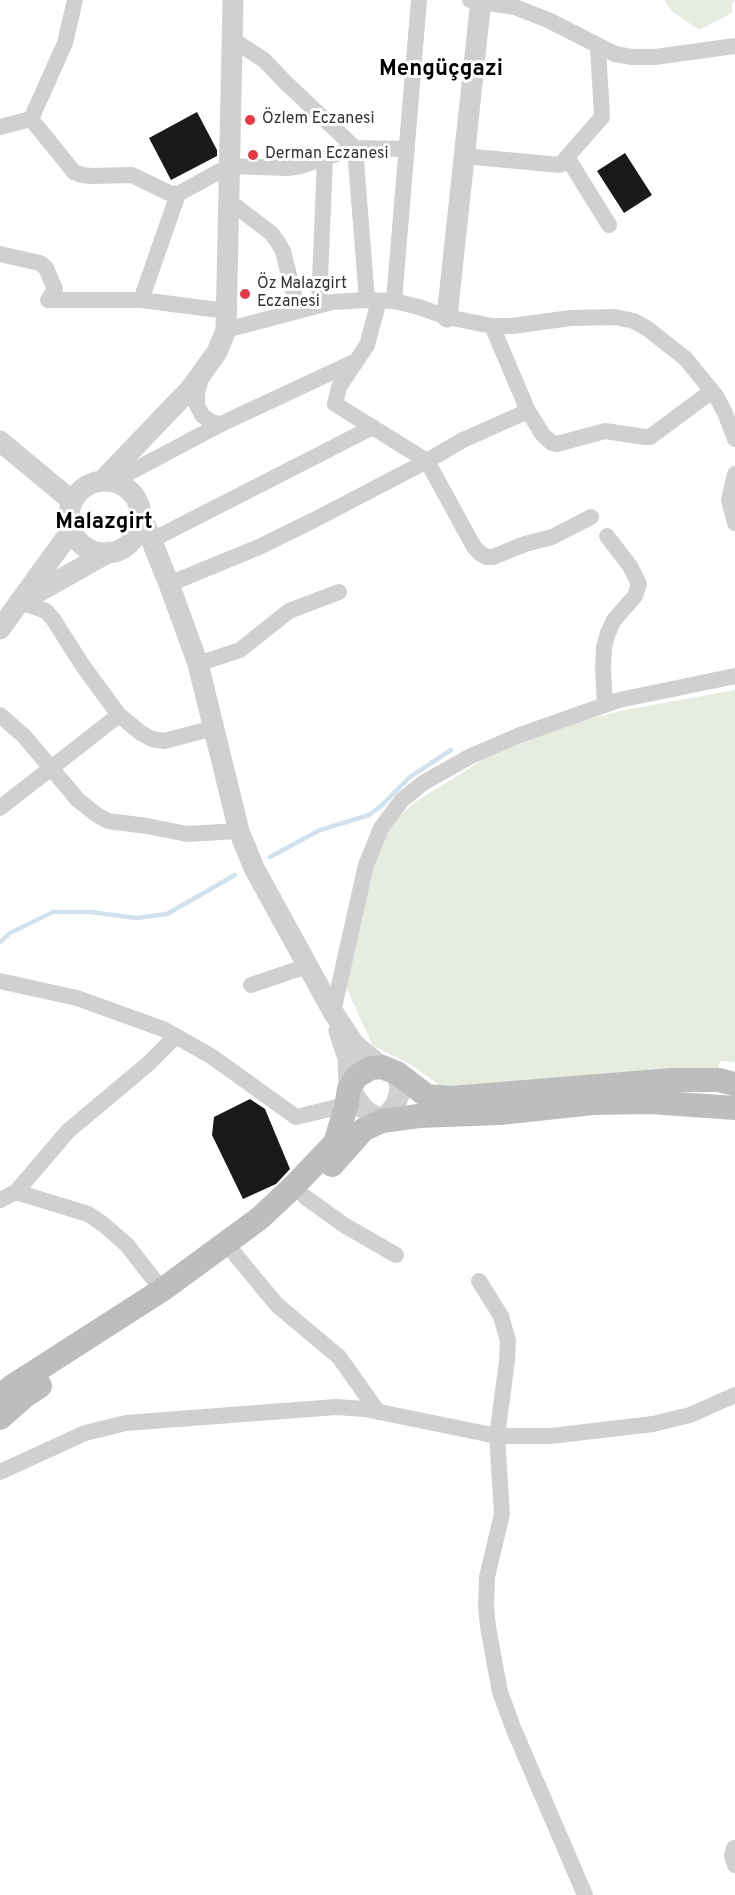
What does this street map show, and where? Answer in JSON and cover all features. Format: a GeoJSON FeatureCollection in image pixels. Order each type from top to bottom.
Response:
{"type":"FeatureCollection","features":[{"type":"Feature","properties":{"kind":"main road"},"geometry":{"type":"LineString","coordinates":[[0,1396],[14,1384],[162,1290],[260,1218],[334,1143],[357,1076],[371,1068],[389,1070],[427,1096],[451,1098],[672,1080],[719,1080],[735,1084]]}},
{"type":"Feature","properties":{"kind":"main road"},"geometry":{"type":"LineString","coordinates":[[0,1418],[26,1396],[170,1300],[274,1224],[305,1197],[363,1130],[382,1121],[419,1116],[500,1113],[593,1103],[650,1102],[735,1108]]}},
{"type":"Feature","properties":{"kind":"street"},"geometry":{"type":"LineString","coordinates":[[31,119],[65,43],[75,0]]}},
{"type":"Feature","properties":{"kind":"street"},"geometry":{"type":"LineString","coordinates":[[419,0],[407,149],[380,301],[367,345],[339,387],[335,404],[427,461],[474,547],[487,557],[562,534],[591,517]]}},
{"type":"Feature","properties":{"kind":"street"},"geometry":{"type":"LineString","coordinates":[[470,0],[514,7],[548,20],[615,54],[644,57],[735,46]]}},
{"type":"Feature","properties":{"kind":"street"},"geometry":{"type":"LineString","coordinates":[[447,317],[481,0]]}},
{"type":"Feature","properties":{"kind":"street"},"geometry":{"type":"LineString","coordinates":[[107,482],[202,375],[217,352],[226,321],[232,39],[229,1]]}},
{"type":"Feature","properties":{"kind":"street"},"geometry":{"type":"LineString","coordinates":[[232,39],[264,60],[355,148],[380,301]]}},
{"type":"Feature","properties":{"kind":"street"},"geometry":{"type":"LineString","coordinates":[[464,156],[560,165],[602,117],[598,46]]}},
{"type":"Feature","properties":{"kind":"street"},"geometry":{"type":"LineString","coordinates":[[0,127],[31,119]]}},
{"type":"Feature","properties":{"kind":"street"},"geometry":{"type":"LineString","coordinates":[[31,119],[74,172],[82,175],[132,175],[169,193],[178,194],[230,166],[288,168],[301,166],[355,148],[407,149]]}},
{"type":"Feature","properties":{"kind":"street"},"geometry":{"type":"LineString","coordinates":[[567,157],[609,225]]}},
{"type":"Feature","properties":{"kind":"street"},"geometry":{"type":"LineString","coordinates":[[319,305],[325,158]]}},
{"type":"Feature","properties":{"kind":"street"},"geometry":{"type":"LineString","coordinates":[[141,300],[178,194]]}},
{"type":"Feature","properties":{"kind":"street"},"geometry":{"type":"LineString","coordinates":[[229,201],[277,241],[283,251],[298,311]]}},
{"type":"Feature","properties":{"kind":"street"},"geometry":{"type":"LineString","coordinates":[[0,254],[39,263],[46,268],[55,289],[48,300],[141,300],[226,321],[298,311],[332,302],[380,301],[419,307],[447,317],[492,326],[601,316],[634,321],[669,343],[687,359],[712,391],[725,413],[735,439]]}},
{"type":"Feature","properties":{"kind":"street"},"geometry":{"type":"LineString","coordinates":[[492,326],[528,411],[543,435],[552,443],[605,432],[650,437],[712,391]]}},
{"type":"Feature","properties":{"kind":"street"},"geometry":{"type":"LineString","coordinates":[[109,552],[98,552],[87,548],[71,531],[69,510],[72,501],[80,491],[90,484],[107,482],[221,424],[358,360]]}},
{"type":"Feature","properties":{"kind":"street"},"geometry":{"type":"LineString","coordinates":[[328,374],[339,387]]}},
{"type":"Feature","properties":{"kind":"street"},"geometry":{"type":"LineString","coordinates":[[202,375],[197,392],[197,405],[202,415],[211,422],[221,424]]}},
{"type":"Feature","properties":{"kind":"street"},"geometry":{"type":"LineString","coordinates":[[170,584],[260,547],[463,440],[528,411]]}},
{"type":"Feature","properties":{"kind":"street"},"geometry":{"type":"LineString","coordinates":[[129,543],[152,540],[373,427]]}},
{"type":"Feature","properties":{"kind":"street"},"geometry":{"type":"LineString","coordinates":[[0,441],[72,501]]}},
{"type":"Feature","properties":{"kind":"street"},"geometry":{"type":"LineString","coordinates":[[735,474],[729,500],[735,524]]}},
{"type":"Feature","properties":{"kind":"street"},"geometry":{"type":"LineString","coordinates":[[107,482],[123,486],[131,492],[170,584],[198,664],[239,831],[254,868],[333,1012],[354,1044],[389,1070],[400,1087],[395,1106],[382,1121],[373,1117],[351,1099],[348,1058],[333,1012],[366,865],[381,828],[402,800],[423,783],[471,756],[520,735],[619,700],[735,676]]}},
{"type":"Feature","properties":{"kind":"street"},"geometry":{"type":"LineString","coordinates":[[19,603],[129,543],[140,523],[140,512]]}},
{"type":"Feature","properties":{"kind":"street"},"geometry":{"type":"LineString","coordinates":[[0,629],[71,531]]}},
{"type":"Feature","properties":{"kind":"street"},"geometry":{"type":"LineString","coordinates":[[604,705],[604,646],[614,620],[635,596],[639,584],[630,566],[607,536]]}},
{"type":"Feature","properties":{"kind":"street"},"geometry":{"type":"LineString","coordinates":[[198,664],[240,650],[290,611],[339,592]]}},
{"type":"Feature","properties":{"kind":"street"},"geometry":{"type":"LineString","coordinates":[[19,603],[46,611],[119,715],[141,733],[158,741],[214,728]]}},
{"type":"Feature","properties":{"kind":"street"},"geometry":{"type":"LineString","coordinates":[[0,715],[24,736],[50,770],[87,808],[108,821],[187,834],[239,831]]}},
{"type":"Feature","properties":{"kind":"street"},"geometry":{"type":"LineString","coordinates":[[0,808],[119,715]]}},
{"type":"Feature","properties":{"kind":"street"},"geometry":{"type":"LineString","coordinates":[[251,986],[307,966]]}},
{"type":"Feature","properties":{"kind":"street"},"geometry":{"type":"LineString","coordinates":[[0,981],[77,998],[163,1029],[211,1056],[296,1117],[351,1099]]}},
{"type":"Feature","properties":{"kind":"street"},"geometry":{"type":"LineString","coordinates":[[0,1200],[16,1192],[68,1131],[148,1064],[176,1036]]}},
{"type":"Feature","properties":{"kind":"street"},"geometry":{"type":"LineString","coordinates":[[16,1192],[69,1207],[103,1224],[127,1245],[162,1290]]}},
{"type":"Feature","properties":{"kind":"street"},"geometry":{"type":"LineString","coordinates":[[305,1197],[344,1225],[396,1255]]}},
{"type":"Feature","properties":{"kind":"street"},"geometry":{"type":"LineString","coordinates":[[234,1253],[277,1305],[339,1357],[378,1412]]}},
{"type":"Feature","properties":{"kind":"street"},"geometry":{"type":"LineString","coordinates":[[479,1281],[501,1316],[508,1341],[497,1436],[502,1514],[488,1570],[486,1606],[494,1664],[500,1692],[514,1730],[585,1895]]}},
{"type":"Feature","properties":{"kind":"street"},"geometry":{"type":"LineString","coordinates":[[0,1472],[86,1433],[126,1423],[336,1407],[378,1412],[497,1436],[563,1435],[653,1424],[690,1415],[735,1395]]}},
{"type":"Feature","properties":{"kind":"shaded area"},"geometry":{"type":"Polygon","coordinates":[[[664,0],[735,0],[732,3],[732,13],[699,30],[672,11],[664,0]]]}},
{"type":"Feature","properties":{"kind":"shaded area"},"geometry":{"type":"Polygon","coordinates":[[[735,690],[735,1062],[720,1061],[715,1082],[442,1087],[410,1064],[373,1046],[346,987],[370,869],[393,821],[417,801],[484,759],[563,726],[621,711],[735,690]]]}},
{"type":"Feature","properties":{"kind":"building"},"geometry":{"type":"Polygon","coordinates":[[[197,112],[217,150],[217,156],[171,180],[149,138],[197,112]]]}},
{"type":"Feature","properties":{"kind":"building"},"geometry":{"type":"Polygon","coordinates":[[[625,153],[652,195],[624,213],[597,171],[625,153]]]}},
{"type":"Feature","properties":{"kind":"building"},"geometry":{"type":"Polygon","coordinates":[[[250,1099],[265,1109],[290,1169],[276,1184],[243,1199],[212,1135],[214,1117],[250,1099]]]}},
{"type":"Feature","properties":{"kind":"waterway"},"geometry":{"type":"LineString","coordinates":[[270,857],[320,830],[369,815],[410,777],[451,750]]}},
{"type":"Feature","properties":{"kind":"waterway"},"geometry":{"type":"LineString","coordinates":[[0,942],[10,933],[53,912],[91,912],[136,918],[167,914],[235,875]]}},
{"type":"Feature","properties":{"kind":"place","name":"Özlem Eczanesi"},"geometry":{"type":"Point","coordinates":[250,120]}},
{"type":"Feature","properties":{"kind":"place","name":"Derman Eczanesi"},"geometry":{"type":"Point","coordinates":[253,155]}},
{"type":"Feature","properties":{"kind":"place","name":"Öz Malazgirt Eczanesi"},"geometry":{"type":"Point","coordinates":[245,294]}},
{"type":"Feature","properties":{"kind":"district","name":"Mengüçgazi"},"geometry":{"type":"Point","coordinates":[441,71]}},
{"type":"Feature","properties":{"kind":"district","name":"Malazgirt"},"geometry":{"type":"Point","coordinates":[104,524]}}]}
